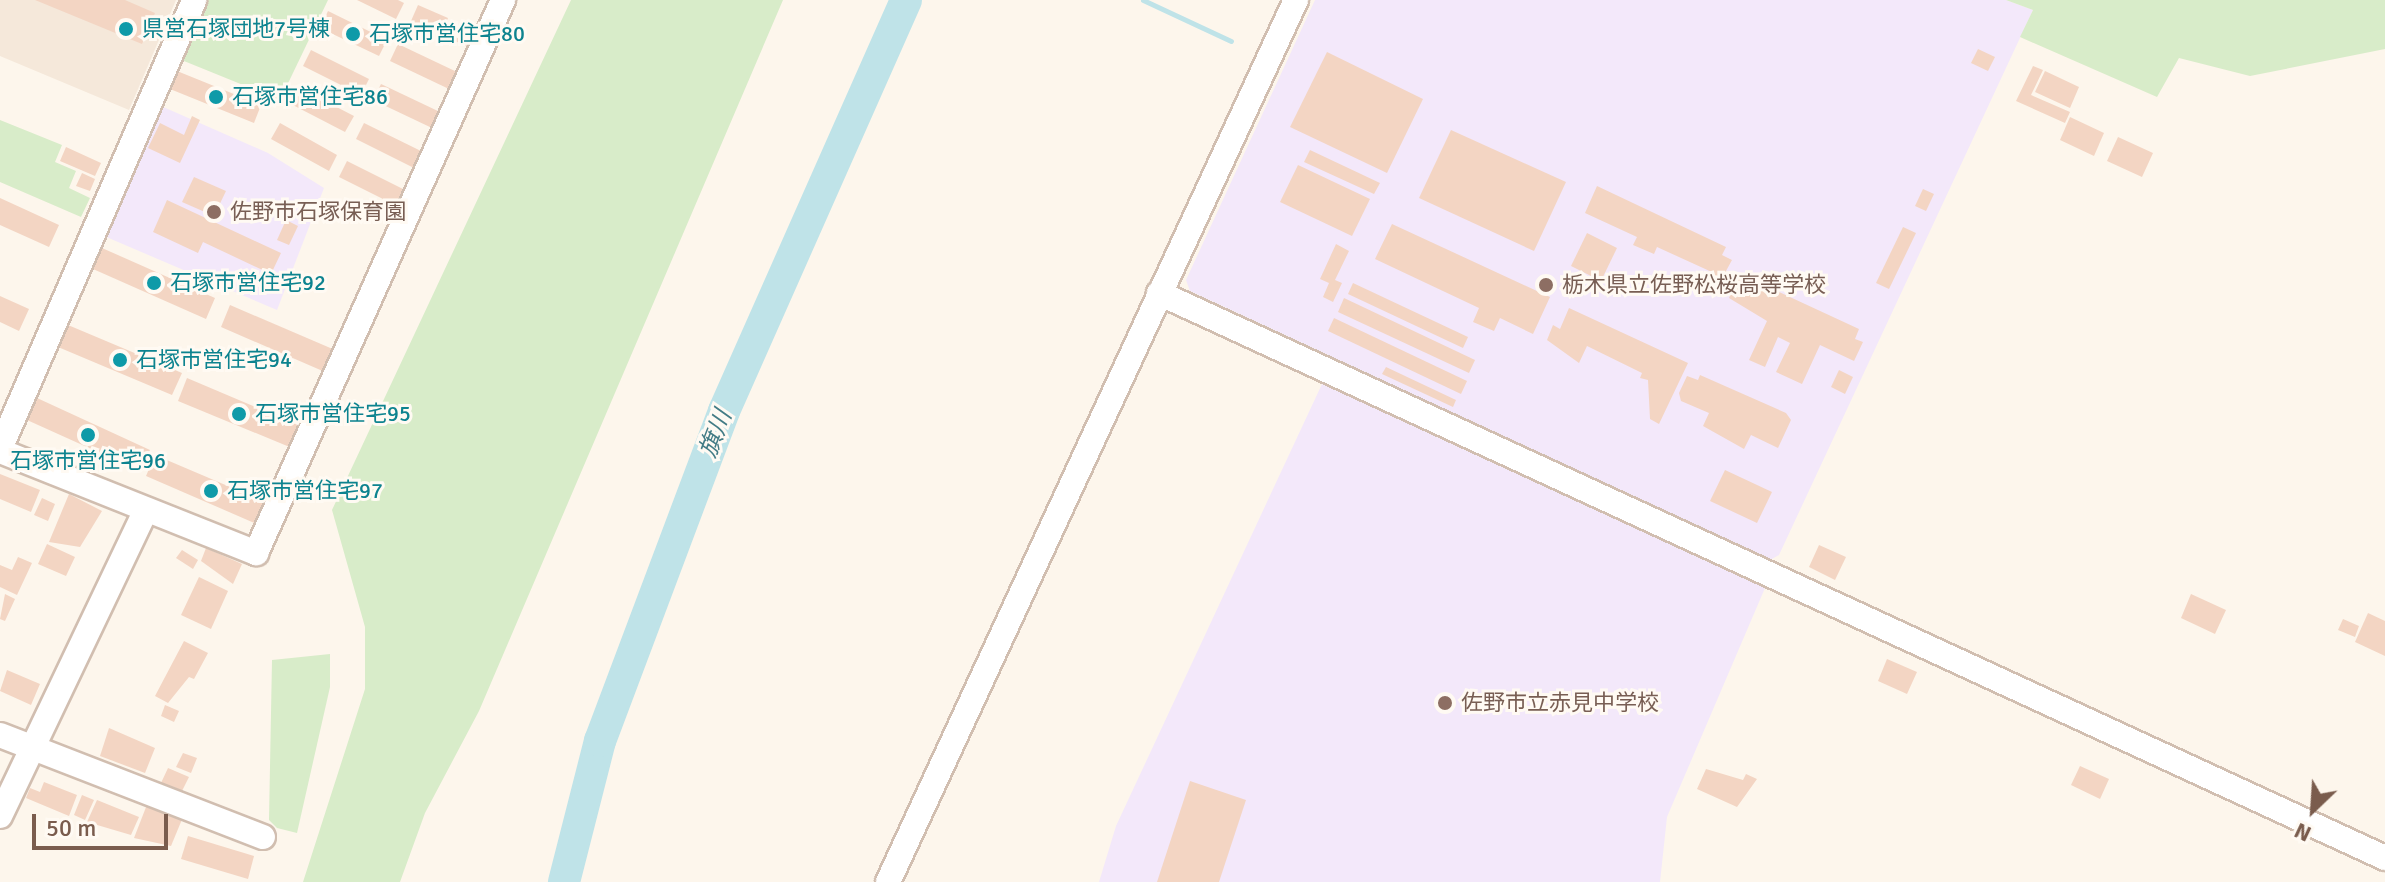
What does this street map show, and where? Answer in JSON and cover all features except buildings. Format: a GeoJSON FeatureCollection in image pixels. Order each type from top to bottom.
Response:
{"type":"FeatureCollection","features":[{"type":"Feature","properties":{"kind":"street"},"geometry":{"type":"LineString","coordinates":[[194,0],[0,450],[256,553],[393,235],[503,0]]}},
{"type":"Feature","properties":{"kind":"street"},"geometry":{"type":"LineString","coordinates":[[888,882],[1296,0]]}},
{"type":"Feature","properties":{"kind":"street"},"geometry":{"type":"LineString","coordinates":[[1159,293],[2385,858]]}},
{"type":"Feature","properties":{"kind":"street"},"geometry":{"type":"LineString","coordinates":[[0,816],[30,747],[146,510]]}},
{"type":"Feature","properties":{"kind":"street"},"geometry":{"type":"LineString","coordinates":[[0,735],[263,837]]}},
{"type":"Feature","properties":{"kind":"shaded area"},"geometry":{"type":"Polygon","coordinates":[[[0,0],[176,0],[129,110],[0,56],[0,0]]]}},
{"type":"Feature","properties":{"kind":"shaded area","name":"栃木県立佐野松桜高等学校"},"geometry":{"type":"Polygon","coordinates":[[[1315,0],[2006,0],[2033,10],[1779,555],[1770,560],[1190,291],[1186,280],[1315,0]]]}},
{"type":"Feature","properties":{"kind":"shaded area","name":"佐野市石塚保育園"},"geometry":{"type":"Polygon","coordinates":[[[161,106],[268,153],[324,188],[277,310],[104,236],[161,106]]]}},
{"type":"Feature","properties":{"kind":"shaded area","name":"佐野市立赤見中学校"},"geometry":{"type":"Polygon","coordinates":[[[1322,384],[1765,588],[1667,817],[1660,882],[1099,882],[1116,826],[1322,384]]]}},
{"type":"Feature","properties":{"kind":"green space"},"geometry":{"type":"Polygon","coordinates":[[[207,0],[328,0],[280,100],[179,59],[207,0]]]}},
{"type":"Feature","properties":{"kind":"green space"},"geometry":{"type":"Polygon","coordinates":[[[571,0],[783,0],[479,711],[425,813],[400,882],[303,882],[365,689],[365,627],[332,510],[571,0]]]}},
{"type":"Feature","properties":{"kind":"green space"},"geometry":{"type":"Polygon","coordinates":[[[2006,0],[2385,0],[2385,49],[2250,76],[2179,58],[2157,97],[2020,37],[2033,10],[2006,0]]]}},
{"type":"Feature","properties":{"kind":"green space"},"geometry":{"type":"Polygon","coordinates":[[[0,120],[62,145],[55,162],[76,171],[69,188],[90,198],[81,217],[0,182],[0,120]]]}},
{"type":"Feature","properties":{"kind":"green space"},"geometry":{"type":"Polygon","coordinates":[[[330,654],[330,687],[297,833],[277,828],[269,820],[272,660],[330,654]]]}},
{"type":"Feature","properties":{"kind":"waterway","name":"旗川"},"geometry":{"type":"LineString","coordinates":[[564,882],[600,741],[724,411],[906,0]]}},
{"type":"Feature","properties":{"kind":"waterway"},"geometry":{"type":"LineString","coordinates":[[1143,0],[1231,41]]}},
{"type":"Feature","properties":{"kind":"place","name":"県営石塚団地7号棟"},"geometry":{"type":"Point","coordinates":[126,29]}},
{"type":"Feature","properties":{"kind":"place","name":"石塚市営住宅80"},"geometry":{"type":"Point","coordinates":[353,34]}},
{"type":"Feature","properties":{"kind":"place","name":"石塚市営住宅86"},"geometry":{"type":"Point","coordinates":[216,97]}},
{"type":"Feature","properties":{"kind":"place","name":"佐野市石塚保育園"},"geometry":{"type":"Point","coordinates":[214,212]}},
{"type":"Feature","properties":{"kind":"place","name":"石塚市営住宅92"},"geometry":{"type":"Point","coordinates":[154,283]}},
{"type":"Feature","properties":{"kind":"place","name":"栃木県立佐野松桜高等学校"},"geometry":{"type":"Point","coordinates":[1546,285]}},
{"type":"Feature","properties":{"kind":"place","name":"石塚市営住宅94"},"geometry":{"type":"Point","coordinates":[120,360]}},
{"type":"Feature","properties":{"kind":"place","name":"石塚市営住宅95"},"geometry":{"type":"Point","coordinates":[239,414]}},
{"type":"Feature","properties":{"kind":"place","name":"石塚市営住宅96"},"geometry":{"type":"Point","coordinates":[88,435]}},
{"type":"Feature","properties":{"kind":"place","name":"石塚市営住宅97"},"geometry":{"type":"Point","coordinates":[211,491]}},
{"type":"Feature","properties":{"kind":"place","name":"佐野市立赤見中学校"},"geometry":{"type":"Point","coordinates":[1445,703]}}]}
